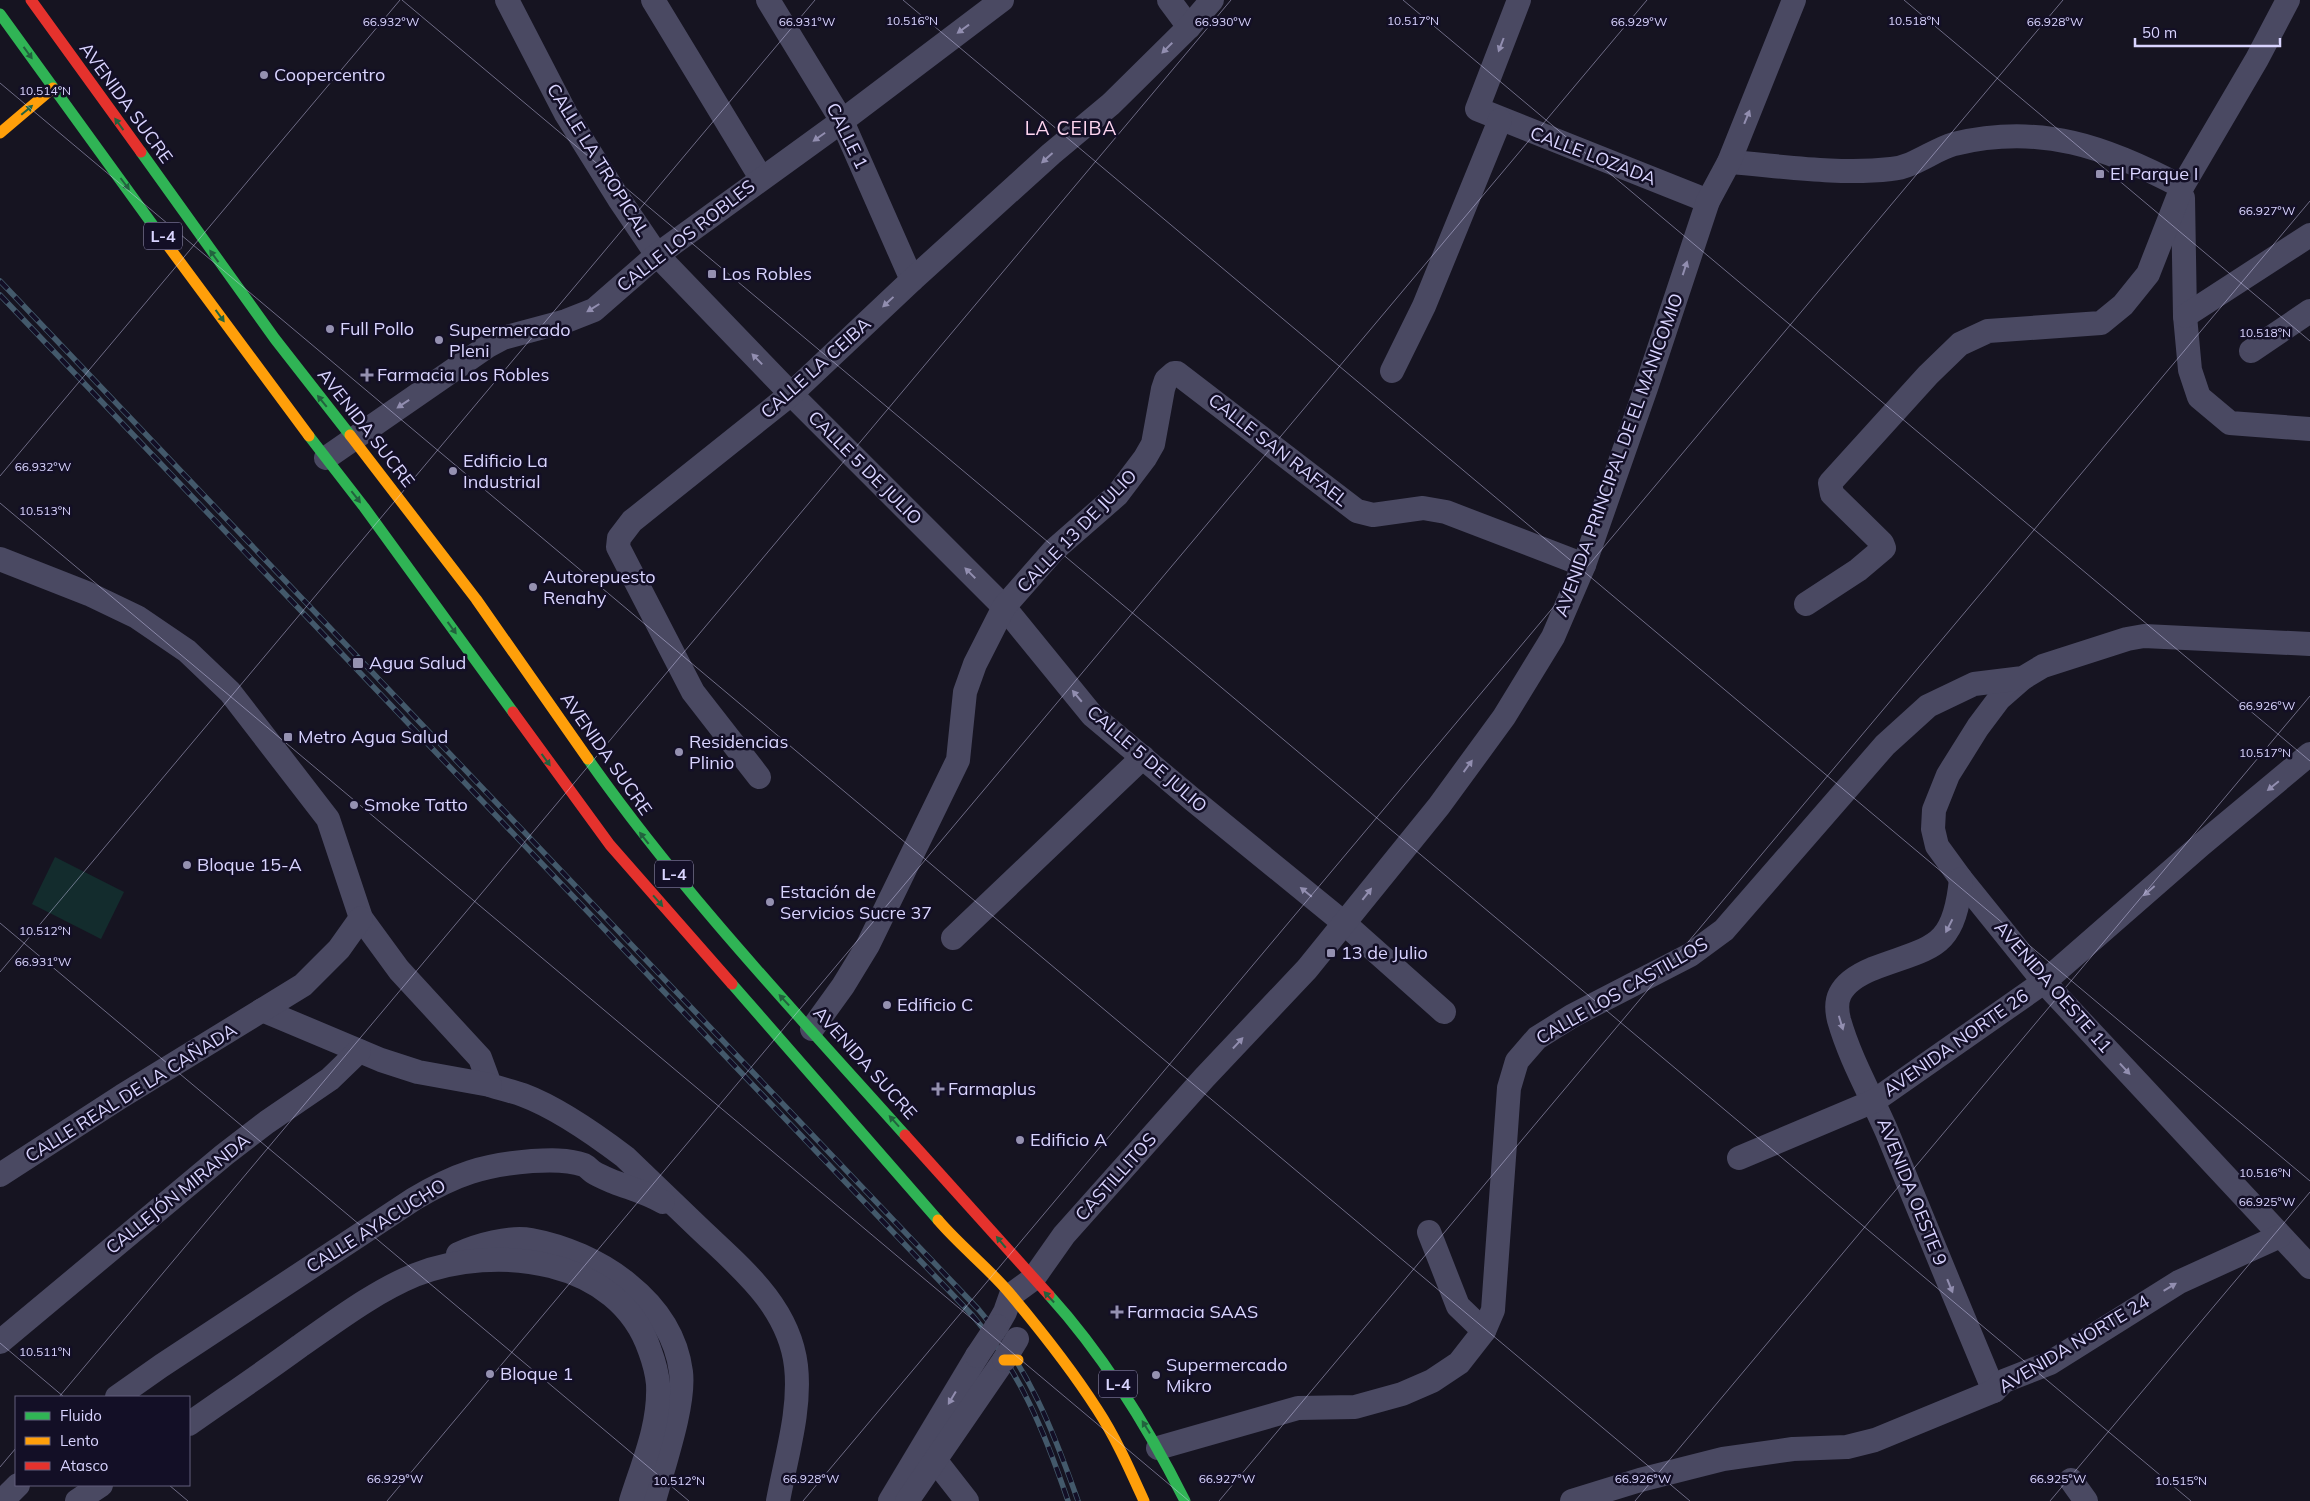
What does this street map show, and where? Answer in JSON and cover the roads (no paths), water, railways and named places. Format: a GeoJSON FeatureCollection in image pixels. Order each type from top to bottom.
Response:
{"type":"FeatureCollection","features":[{"type":"Feature","properties":{"kind":"main road","name":"AVENIDA SUCRE"},"geometry":{"type":"LineString","coordinates":[[31,0],[275,340],[476,599],[630,819],[710,918],[812,1029],[1033,1280],[1068,1316],[1104,1364],[1158,1448],[1185,1501]]}},
{"type":"Feature","properties":{"kind":"main road","name":"L-4"},"geometry":{"type":"LineString","coordinates":[[0,14],[277,395],[364,507],[610,845],[957,1242],[1011,1295],[1029,1317],[1098,1410],[1126,1460],[1144,1501]]}},
{"type":"Feature","properties":{"kind":"main road"},"geometry":{"type":"LineString","coordinates":[[0,133],[53,88]]}},
{"type":"Feature","properties":{"kind":"main road"},"geometry":{"type":"LineString","coordinates":[[1009,1357],[1030,1360]]}},
{"type":"Feature","properties":{"kind":"main road"},"geometry":{"type":"LineString","coordinates":[[1052,1366],[1075,1378]]}},
{"type":"Feature","properties":{"kind":"street","name":"CALLE LA TROPICAL"},"geometry":{"type":"LineString","coordinates":[[507,0],[566,114],[619,199],[657,255],[791,394]]}},
{"type":"Feature","properties":{"kind":"street"},"geometry":{"type":"LineString","coordinates":[[653,0],[761,178]]}},
{"type":"Feature","properties":{"kind":"street","name":"CALLE 1"},"geometry":{"type":"LineString","coordinates":[[768,0],[842,121],[912,280]]}},
{"type":"Feature","properties":{"kind":"street","name":"CALLE LOS ROBLES"},"geometry":{"type":"LineString","coordinates":[[326,458],[488,346],[503,338],[566,321],[594,310],[657,255],[842,121],[1002,0]]}},
{"type":"Feature","properties":{"kind":"street"},"geometry":{"type":"LineString","coordinates":[[1169,0],[1189,27]]}},
{"type":"Feature","properties":{"kind":"street","name":"CALLE LA CEIBA"},"geometry":{"type":"LineString","coordinates":[[759,777],[693,692],[618,547],[619,538],[632,521],[791,394],[912,280],[1051,154],[1111,104],[1189,27],[1212,0]]}},
{"type":"Feature","properties":{"kind":"street","name":"CALLE LOZADA"},"geometry":{"type":"LineString","coordinates":[[1519,0],[1477,108],[1478,110],[1708,200]]}},
{"type":"Feature","properties":{"kind":"street","name":"AVENIDA PRINCIPAL DE EL MANICOMIO"},"geometry":{"type":"LineString","coordinates":[[1204,1078],[1307,969],[1439,806],[1504,717],[1553,637],[1584,566],[1646,388],[1708,200],[1729,162],[1794,0]]}},
{"type":"Feature","properties":{"kind":"street"},"geometry":{"type":"LineString","coordinates":[[1806,604],[1858,570],[1884,548],[1882,543],[1832,494],[1830,485],[1915,389],[1960,344],[1988,331],[2100,323],[2123,305],[2148,274],[2182,187],[2257,59],[2288,0]]}},
{"type":"Feature","properties":{"kind":"street"},"geometry":{"type":"LineString","coordinates":[[1392,371],[1424,306],[1500,120]]}},
{"type":"Feature","properties":{"kind":"street"},"geometry":{"type":"LineString","coordinates":[[1729,162],[1844,170],[1893,169],[1917,161],[1952,145],[1987,138],[2030,136],[2069,140],[2107,152],[2140,165],[2182,187]]}},
{"type":"Feature","properties":{"kind":"street"},"geometry":{"type":"LineString","coordinates":[[2182,187],[2185,316],[2190,370],[2199,397],[2230,423],[2310,428]]}},
{"type":"Feature","properties":{"kind":"street"},"geometry":{"type":"LineString","coordinates":[[2185,316],[2310,235]]}},
{"type":"Feature","properties":{"kind":"street"},"geometry":{"type":"LineString","coordinates":[[2251,351],[2310,311]]}},
{"type":"Feature","properties":{"kind":"street","name":"CALLE 13 DE JULIO"},"geometry":{"type":"LineString","coordinates":[[812,1029],[843,986],[868,945],[958,760],[965,692],[975,664],[1004,607],[1054,550],[1117,495],[1145,458],[1153,444],[1166,380],[1174,373],[1178,373]]}},
{"type":"Feature","properties":{"kind":"street","name":"CALLE SAN RAFAEL"},"geometry":{"type":"LineString","coordinates":[[1178,373],[1357,511],[1373,515],[1422,508],[1446,512],[1584,566]]}},
{"type":"Feature","properties":{"kind":"street","name":"CALLE 5 DE JULIO"},"geometry":{"type":"LineString","coordinates":[[791,394],[1004,607],[1092,715],[1344,922],[1444,1012]]}},
{"type":"Feature","properties":{"kind":"street"},"geometry":{"type":"LineString","coordinates":[[0,560],[88,594],[137,617],[187,651],[230,692],[328,819],[361,918],[399,970],[480,1058],[490,1085]]}},
{"type":"Feature","properties":{"kind":"street","name":"CALLE LOS CASTILLOS"},"geometry":{"type":"LineString","coordinates":[[1158,1448],[1298,1408],[1355,1407],[1402,1394],[1432,1381],[1459,1362],[1484,1331],[1493,1310],[1509,1088],[1517,1061],[1536,1038],[1572,1016],[1690,955],[1724,930],[1885,745],[1928,706],[1974,684],[2022,678],[2043,666],[2127,639],[2144,636],[2310,644]]}},
{"type":"Feature","properties":{"kind":"street","name":"AVENIDA OESTE 11"},"geometry":{"type":"LineString","coordinates":[[2022,678],[1999,698],[1948,775],[1934,810],[1933,829],[1937,846],[1960,879],[2044,982],[2310,1268]]}},
{"type":"Feature","properties":{"kind":"street","name":"AVENIDA NORTE 26"},"geometry":{"type":"LineString","coordinates":[[1739,1158],[1874,1101],[2044,982],[2202,844],[2310,754]]}},
{"type":"Feature","properties":{"kind":"street"},"geometry":{"type":"LineString","coordinates":[[953,938],[1143,757]]}},
{"type":"Feature","properties":{"kind":"street","name":"AVENIDA OESTE 9"},"geometry":{"type":"LineString","coordinates":[[1960,879],[1958,907],[1949,930],[1935,946],[1864,972],[1848,984],[1840,995],[1837,1009],[1839,1019],[1994,1391]]}},
{"type":"Feature","properties":{"kind":"street","name":"CALLE REAL DE LA CAÑADA"},"geometry":{"type":"LineString","coordinates":[[0,1175],[303,985],[340,949],[361,918]]}},
{"type":"Feature","properties":{"kind":"street"},"geometry":{"type":"LineString","coordinates":[[262,1010],[359,1051],[418,1072],[490,1085],[531,1099],[603,1141],[625,1158],[687,1216],[750,1278],[769,1300],[783,1322],[796,1364],[797,1390],[778,1501]]}},
{"type":"Feature","properties":{"kind":"street","name":"CALLEJÓN MIRANDA"},"geometry":{"type":"LineString","coordinates":[[0,1342],[224,1155],[267,1122],[330,1079],[359,1051]]}},
{"type":"Feature","properties":{"kind":"street","name":"CASTILLITOS"},"geometry":{"type":"LineString","coordinates":[[1033,1280],[1064,1235],[1204,1078]]}},
{"type":"Feature","properties":{"kind":"street","name":"CALLE AYACUCHO"},"geometry":{"type":"LineString","coordinates":[[118,1396],[414,1199],[442,1182],[468,1172],[496,1164],[549,1160],[574,1162],[586,1166],[593,1173],[641,1190],[687,1216]]}},
{"type":"Feature","properties":{"kind":"street"},"geometry":{"type":"LineString","coordinates":[[1429,1232],[1458,1306],[1484,1331]]}},
{"type":"Feature","properties":{"kind":"street","name":"AVENIDA NORTE 24"},"geometry":{"type":"LineString","coordinates":[[1572,1501],[1640,1480],[1723,1458],[1793,1449],[1847,1447],[1866,1442],[1994,1391],[2004,1381],[2050,1363],[2179,1282],[2280,1236]]}},
{"type":"Feature","properties":{"kind":"street"},"geometry":{"type":"LineString","coordinates":[[190,1423],[345,1315],[392,1286],[439,1267],[458,1253],[478,1246],[502,1241],[530,1239],[580,1255],[602,1266],[638,1291],[667,1331],[678,1355],[681,1372],[681,1395],[654,1501]]}},
{"type":"Feature","properties":{"kind":"street"},"geometry":{"type":"LineString","coordinates":[[439,1267],[494,1260],[520,1260],[548,1265],[590,1281],[625,1307],[638,1322],[654,1364],[658,1382],[658,1401],[652,1438],[631,1501]]}},
{"type":"Feature","properties":{"kind":"street"},"geometry":{"type":"LineString","coordinates":[[908,1501],[928,1455],[977,1356],[1006,1312],[1011,1295],[1033,1280]]}},
{"type":"Feature","properties":{"kind":"street"},"geometry":{"type":"LineString","coordinates":[[890,1501],[1009,1357],[1029,1317],[1033,1280]]}},
{"type":"Feature","properties":{"kind":"street"},"geometry":{"type":"LineString","coordinates":[[928,1455],[967,1501]]}},
{"type":"Feature","properties":{"kind":"street"},"geometry":{"type":"LineString","coordinates":[[2070,1480],[2086,1501]]}},
{"type":"Feature","properties":{"kind":"street"},"geometry":{"type":"LineString","coordinates":[[2,1501],[17,1486]]}},
{"type":"Feature","properties":{"kind":"street"},"geometry":{"type":"LineString","coordinates":[[77,1501],[100,1486]]}},
{"type":"Feature","properties":{"kind":"railway"},"geometry":{"type":"LineString","coordinates":[[0,281],[979,1310],[997,1332],[1026,1377],[1049,1425],[1078,1501]]}},
{"type":"Feature","properties":{"kind":"railway"},"geometry":{"type":"LineString","coordinates":[[0,295],[973,1316],[990,1337],[1030,1404],[1068,1501]]}},
{"type":"Feature","properties":{"kind":"place","name":"Coopercentro"},"geometry":{"type":"Point","coordinates":[264,75]}},
{"type":"Feature","properties":{"kind":"place","name":"El Parque I"},"geometry":{"type":"Point","coordinates":[2100,174]}},
{"type":"Feature","properties":{"kind":"place","name":"Los Robles"},"geometry":{"type":"Point","coordinates":[712,274]}},
{"type":"Feature","properties":{"kind":"place","name":"Full Pollo"},"geometry":{"type":"Point","coordinates":[330,329]}},
{"type":"Feature","properties":{"kind":"place","name":"Supermercado Pleni"},"geometry":{"type":"Point","coordinates":[439,340]}},
{"type":"Feature","properties":{"kind":"place","name":"Farmacia Los Robles"},"geometry":{"type":"Point","coordinates":[367,375]}},
{"type":"Feature","properties":{"kind":"place","name":"Edificio La Industrial"},"geometry":{"type":"Point","coordinates":[453,471]}},
{"type":"Feature","properties":{"kind":"place","name":"Autorepuesto Renahy"},"geometry":{"type":"Point","coordinates":[533,587]}},
{"type":"Feature","properties":{"kind":"place","name":"Agua Salud"},"geometry":{"type":"Point","coordinates":[358,663]}},
{"type":"Feature","properties":{"kind":"place","name":"Metro Agua Salud"},"geometry":{"type":"Point","coordinates":[288,737]}},
{"type":"Feature","properties":{"kind":"place","name":"Residencias Plinio"},"geometry":{"type":"Point","coordinates":[679,752]}},
{"type":"Feature","properties":{"kind":"place","name":"Smoke Tatto"},"geometry":{"type":"Point","coordinates":[354,805]}},
{"type":"Feature","properties":{"kind":"place","name":"Bloque 15-A"},"geometry":{"type":"Point","coordinates":[187,865]}},
{"type":"Feature","properties":{"kind":"place","name":"Estación de Servicios Sucre 37"},"geometry":{"type":"Point","coordinates":[770,902]}},
{"type":"Feature","properties":{"kind":"place","name":"13 de Julio"},"geometry":{"type":"Point","coordinates":[1331,953]}},
{"type":"Feature","properties":{"kind":"place","name":"Edificio C"},"geometry":{"type":"Point","coordinates":[887,1005]}},
{"type":"Feature","properties":{"kind":"place","name":"Farmaplus"},"geometry":{"type":"Point","coordinates":[938,1089]}},
{"type":"Feature","properties":{"kind":"place","name":"Edificio A"},"geometry":{"type":"Point","coordinates":[1020,1140]}},
{"type":"Feature","properties":{"kind":"place","name":"Farmacia SAAS"},"geometry":{"type":"Point","coordinates":[1117,1312]}},
{"type":"Feature","properties":{"kind":"place","name":"Bloque 1"},"geometry":{"type":"Point","coordinates":[490,1374]}},
{"type":"Feature","properties":{"kind":"place","name":"Supermercado Mikro"},"geometry":{"type":"Point","coordinates":[1156,1375]}},
{"type":"Feature","properties":{"kind":"district","name":"LA CEIBA"},"geometry":{"type":"Point","coordinates":[1071,128]}}]}
